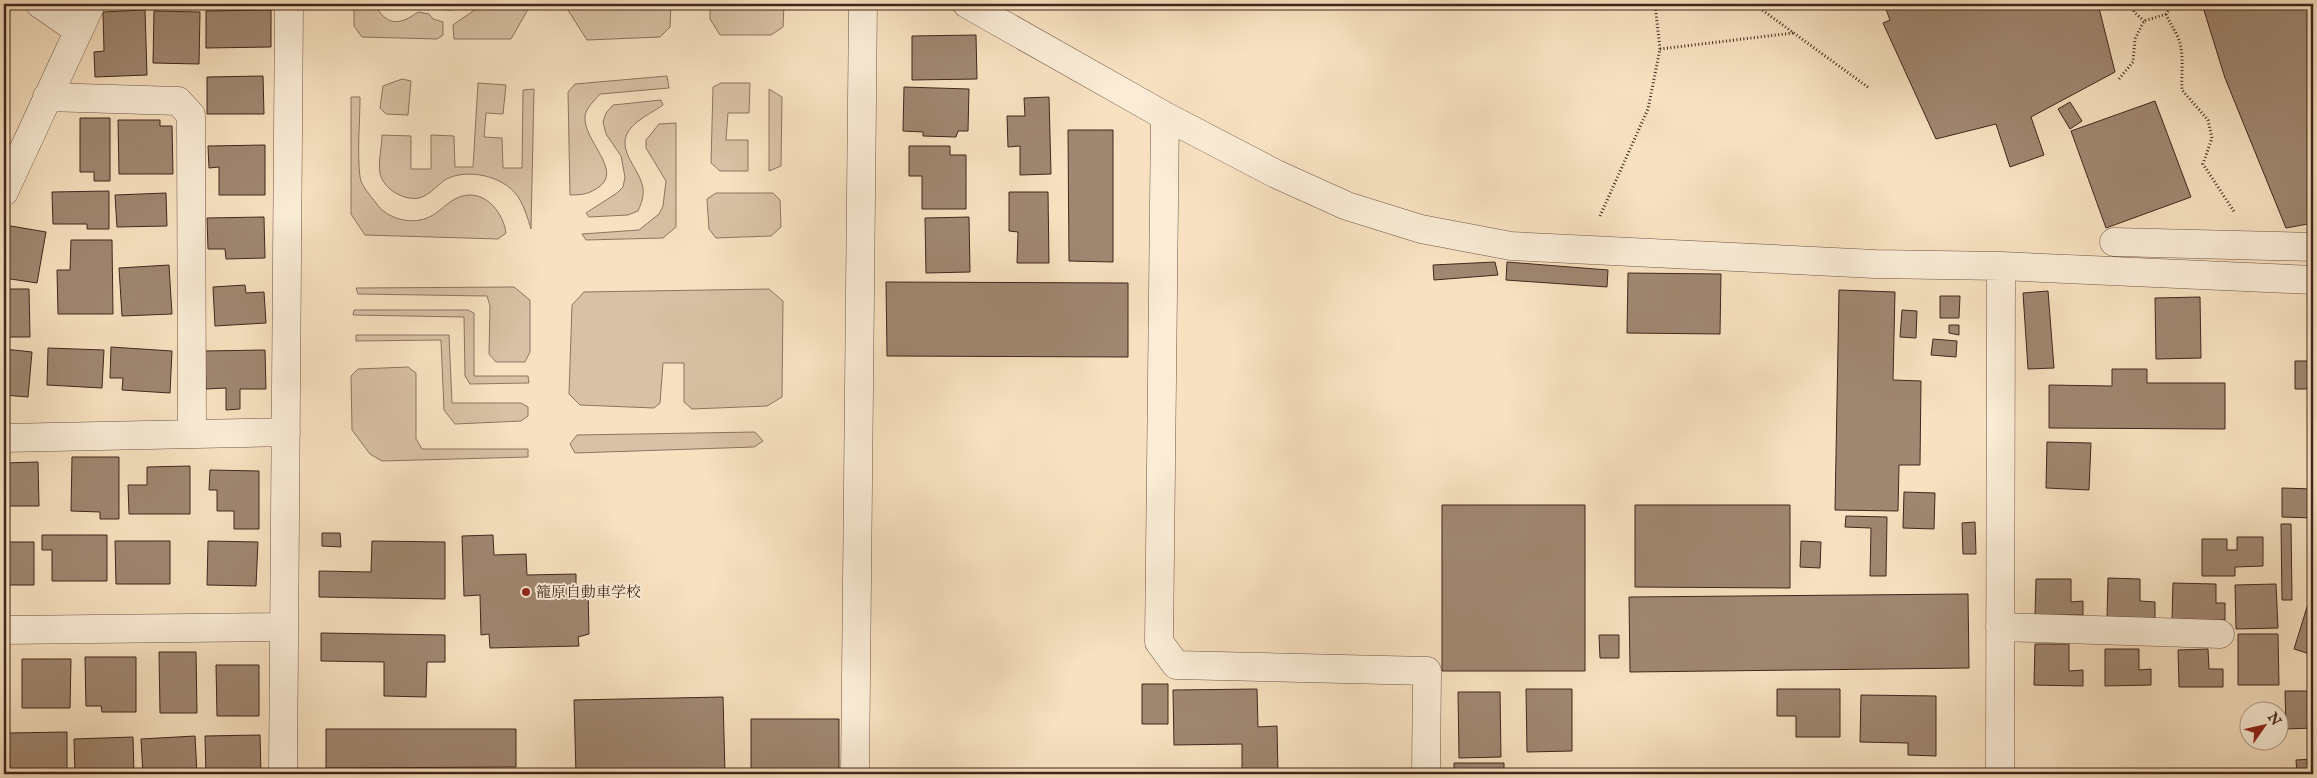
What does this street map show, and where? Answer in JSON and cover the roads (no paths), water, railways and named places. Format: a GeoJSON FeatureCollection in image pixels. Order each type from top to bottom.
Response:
{"type":"FeatureCollection","features":[{"type":"Feature","properties":{"kind":"street"},"geometry":{"type":"LineString","coordinates":[[40,4],[79,31]]}},
{"type":"Feature","properties":{"kind":"street"},"geometry":{"type":"LineString","coordinates":[[4,192],[91,4]]}},
{"type":"Feature","properties":{"kind":"street"},"geometry":{"type":"LineString","coordinates":[[283,774],[289,4]]}},
{"type":"Feature","properties":{"kind":"street"},"geometry":{"type":"LineString","coordinates":[[855,774],[863,4]]}},
{"type":"Feature","properties":{"kind":"street"},"geometry":{"type":"LineString","coordinates":[[967,4],[1165,116],[1276,174],[1347,206],[1421,229],[1510,246],[1875,264],[2001,266],[2313,280]]}},
{"type":"Feature","properties":{"kind":"street"},"geometry":{"type":"LineString","coordinates":[[48,96],[178,101],[191,115],[192,434]]}},
{"type":"Feature","properties":{"kind":"street"},"geometry":{"type":"LineString","coordinates":[[1165,116],[1159,642],[1176,665],[1427,671],[1426,774]]}},
{"type":"Feature","properties":{"kind":"street"},"geometry":{"type":"LineString","coordinates":[[2114,242],[2313,247]]}},
{"type":"Feature","properties":{"kind":"street"},"geometry":{"type":"LineString","coordinates":[[2000,774],[2001,266]]}},
{"type":"Feature","properties":{"kind":"street"},"geometry":{"type":"LineString","coordinates":[[4,438],[286,432]]}},
{"type":"Feature","properties":{"kind":"street"},"geometry":{"type":"LineString","coordinates":[[4,630],[284,627]]}},
{"type":"Feature","properties":{"kind":"street"},"geometry":{"type":"LineString","coordinates":[[2000,627],[2220,634]]}},
{"type":"Feature","properties":{"kind":"place","name":"籠原自動車学校"},"geometry":{"type":"Point","coordinates":[526,592]}}]}
